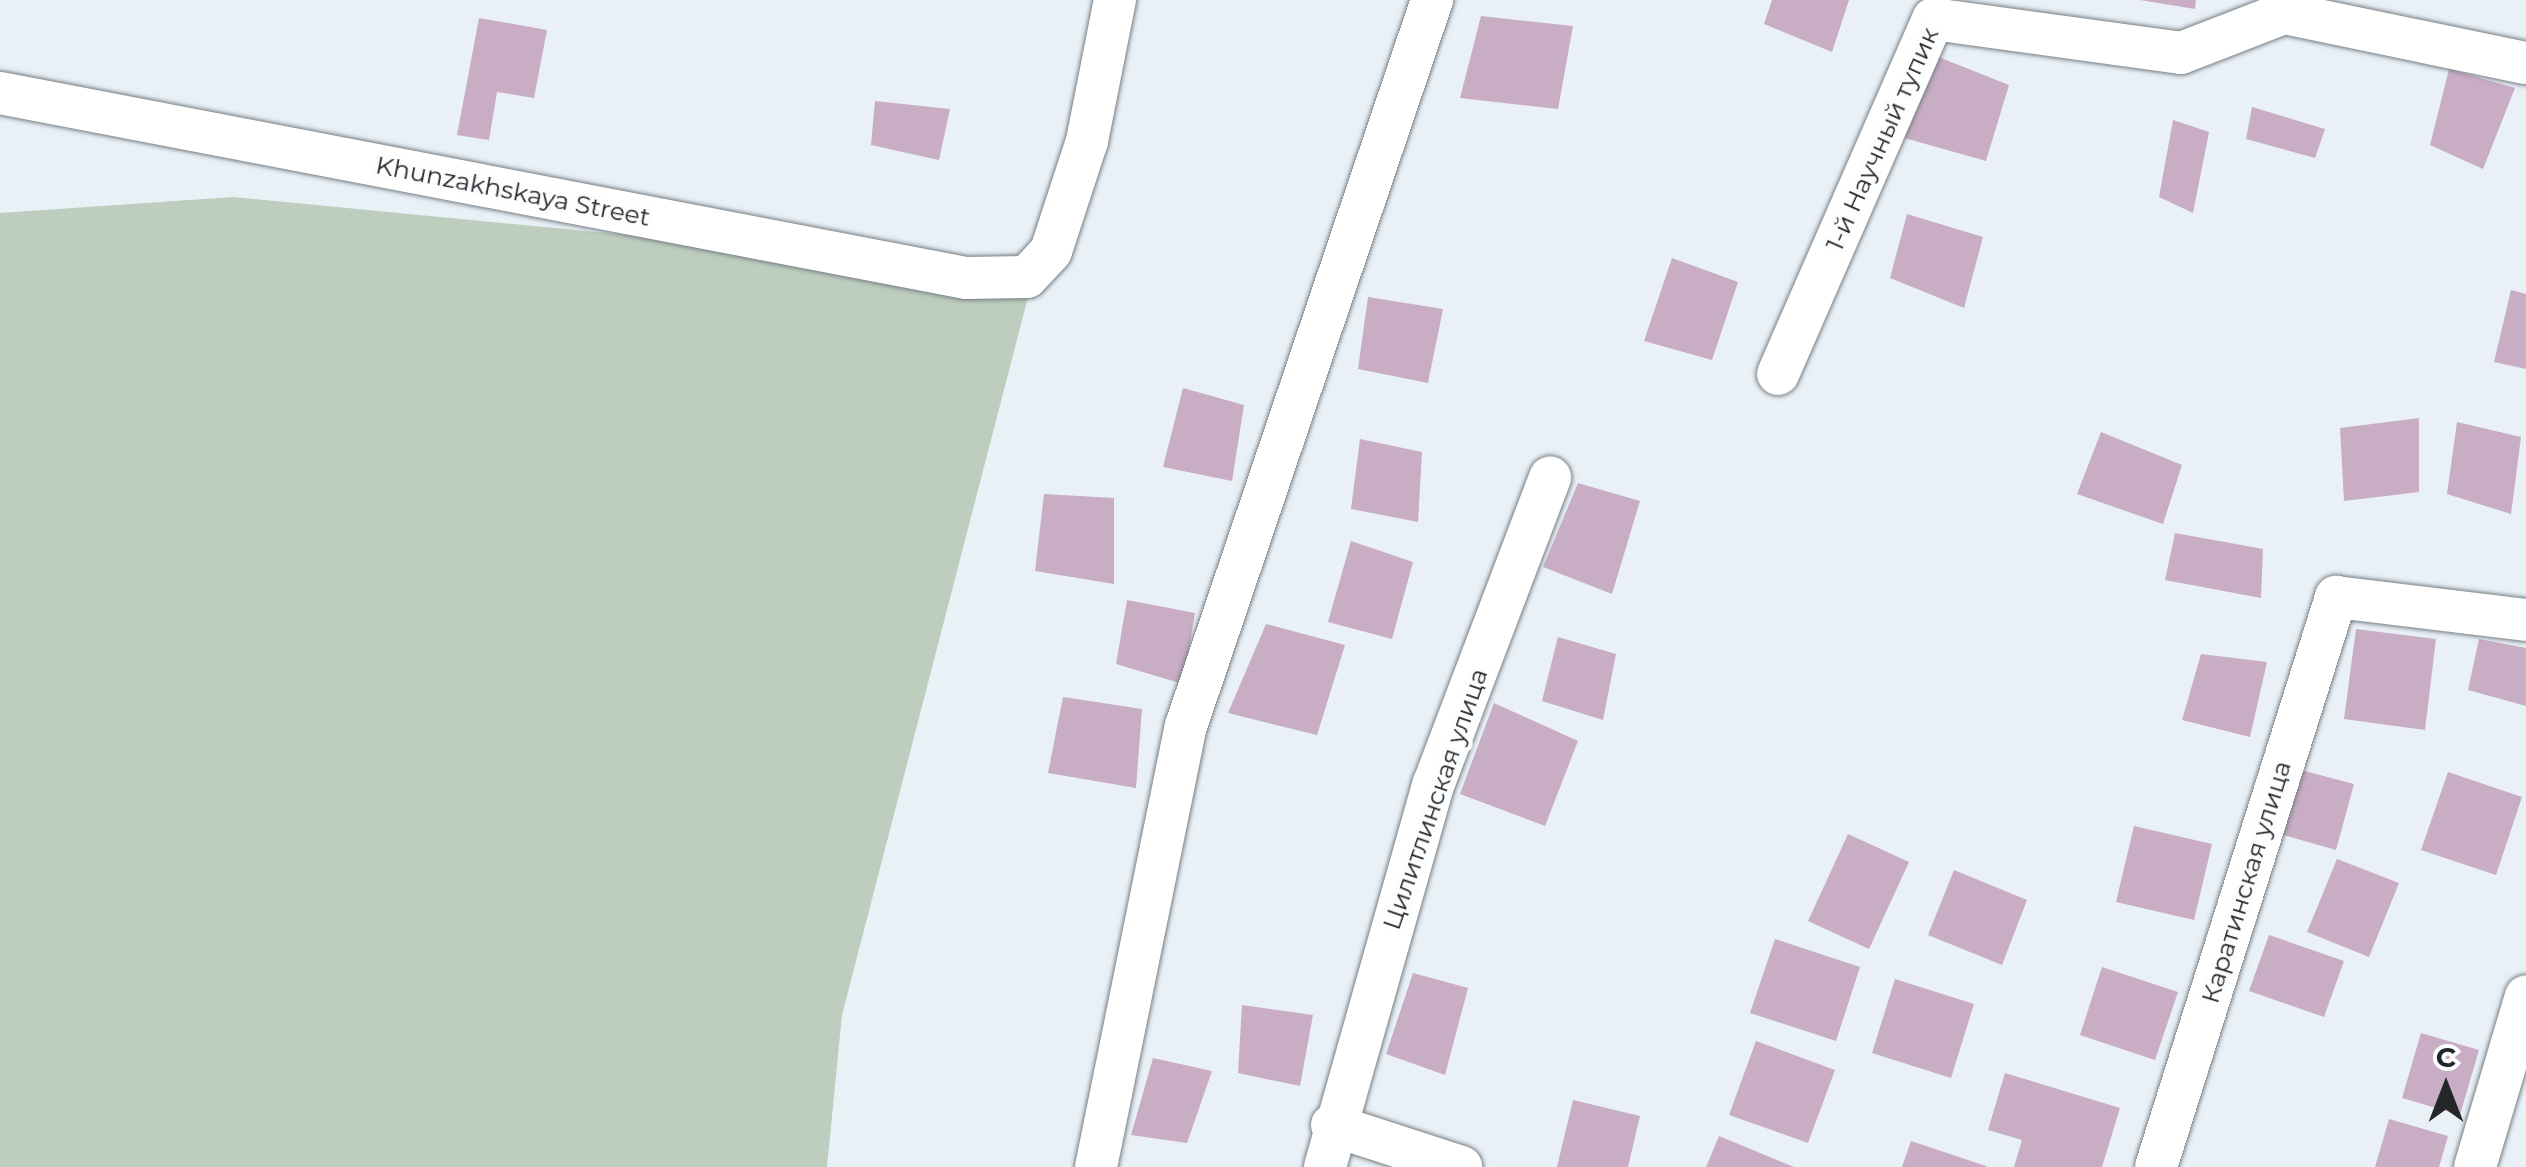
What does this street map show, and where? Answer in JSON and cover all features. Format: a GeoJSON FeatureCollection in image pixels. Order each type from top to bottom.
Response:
{"type":"FeatureCollection","features":[{"type":"Feature","properties":{"kind":"street","name":"Khunzakhskaya Street"},"geometry":{"type":"LineString","coordinates":[[0,93],[966,278],[1027,277],[1051,251],[1087,141],[1115,0]]}},
{"type":"Feature","properties":{"kind":"street"},"geometry":{"type":"LineString","coordinates":[[1096,1167],[1186,726],[1432,0]]}},
{"type":"Feature","properties":{"kind":"street","name":"1-й Научный тупик"},"geometry":{"type":"LineString","coordinates":[[1778,374],[1933,19],[2181,52],[2284,13],[2526,64]]}},
{"type":"Feature","properties":{"kind":"street","name":"Цилитлинская улица"},"geometry":{"type":"LineString","coordinates":[[1325,1167],[1332,1126],[1434,783],[1550,477]]}},
{"type":"Feature","properties":{"kind":"street","name":"Каратинская улица"},"geometry":{"type":"LineString","coordinates":[[2156,1167],[2336,597],[2526,620]]}},
{"type":"Feature","properties":{"kind":"street"},"geometry":{"type":"LineString","coordinates":[[2474,1167],[2526,996]]}},
{"type":"Feature","properties":{"kind":"street"},"geometry":{"type":"LineString","coordinates":[[1332,1126],[1461,1167]]}},
{"type":"Feature","properties":{"kind":"green space"},"geometry":{"type":"Polygon","coordinates":[[[233,197],[1034,274],[842,1015],[827,1167],[0,1167],[0,213],[233,197]]]}},
{"type":"Feature","properties":{"kind":"building"},"geometry":{"type":"Polygon","coordinates":[[[1772,0],[1849,0],[1832,52],[1764,24],[1772,0]]]}},
{"type":"Feature","properties":{"kind":"building"},"geometry":{"type":"Polygon","coordinates":[[[2140,0],[2196,0],[2195,9],[2140,0]]]}},
{"type":"Feature","properties":{"kind":"building"},"geometry":{"type":"Polygon","coordinates":[[[1481,16],[1573,26],[1558,109],[1460,98],[1481,16]]]}},
{"type":"Feature","properties":{"kind":"building"},"geometry":{"type":"Polygon","coordinates":[[[479,18],[547,30],[534,98],[497,92],[489,140],[457,135],[479,18]]]}},
{"type":"Feature","properties":{"kind":"building"},"geometry":{"type":"Polygon","coordinates":[[[1931,54],[2009,85],[1986,161],[1901,137],[1931,54]]]}},
{"type":"Feature","properties":{"kind":"building"},"geometry":{"type":"Polygon","coordinates":[[[2449,69],[2515,88],[2483,169],[2430,145],[2449,69]]]}},
{"type":"Feature","properties":{"kind":"building"},"geometry":{"type":"Polygon","coordinates":[[[875,101],[950,109],[939,160],[871,145],[875,101]]]}},
{"type":"Feature","properties":{"kind":"building"},"geometry":{"type":"Polygon","coordinates":[[[2252,107],[2325,129],[2315,158],[2246,139],[2252,107]]]}},
{"type":"Feature","properties":{"kind":"building"},"geometry":{"type":"Polygon","coordinates":[[[2173,120],[2209,132],[2193,213],[2159,197],[2173,120]]]}},
{"type":"Feature","properties":{"kind":"building"},"geometry":{"type":"Polygon","coordinates":[[[1907,214],[1983,237],[1964,308],[1890,278],[1907,214]]]}},
{"type":"Feature","properties":{"kind":"building"},"geometry":{"type":"Polygon","coordinates":[[[1672,258],[1738,282],[1712,360],[1644,341],[1672,258]]]}},
{"type":"Feature","properties":{"kind":"building"},"geometry":{"type":"Polygon","coordinates":[[[2511,290],[2526,294],[2526,369],[2494,362],[2511,290]]]}},
{"type":"Feature","properties":{"kind":"building"},"geometry":{"type":"Polygon","coordinates":[[[1368,297],[1443,309],[1428,383],[1358,369],[1368,297]]]}},
{"type":"Feature","properties":{"kind":"building"},"geometry":{"type":"Polygon","coordinates":[[[1183,388],[1244,405],[1232,481],[1163,467],[1183,388]]]}},
{"type":"Feature","properties":{"kind":"building"},"geometry":{"type":"Polygon","coordinates":[[[2419,418],[2419,492],[2344,501],[2340,428],[2419,418]]]}},
{"type":"Feature","properties":{"kind":"building"},"geometry":{"type":"Polygon","coordinates":[[[2457,422],[2521,437],[2511,514],[2447,494],[2457,422]]]}},
{"type":"Feature","properties":{"kind":"building"},"geometry":{"type":"Polygon","coordinates":[[[2101,432],[2182,465],[2163,524],[2077,494],[2101,432]]]}},
{"type":"Feature","properties":{"kind":"building"},"geometry":{"type":"Polygon","coordinates":[[[1360,439],[1422,452],[1418,522],[1351,509],[1360,439]]]}},
{"type":"Feature","properties":{"kind":"building"},"geometry":{"type":"Polygon","coordinates":[[[1578,483],[1640,501],[1612,594],[1543,567],[1578,483]]]}},
{"type":"Feature","properties":{"kind":"building"},"geometry":{"type":"Polygon","coordinates":[[[1044,494],[1114,498],[1114,584],[1035,571],[1044,494]]]}},
{"type":"Feature","properties":{"kind":"building"},"geometry":{"type":"Polygon","coordinates":[[[2175,533],[2263,549],[2261,598],[2165,580],[2175,533]]]}},
{"type":"Feature","properties":{"kind":"building"},"geometry":{"type":"Polygon","coordinates":[[[1351,541],[1413,562],[1392,639],[1328,622],[1351,541]]]}},
{"type":"Feature","properties":{"kind":"building"},"geometry":{"type":"Polygon","coordinates":[[[1127,600],[1195,613],[1183,684],[1116,664],[1127,600]]]}},
{"type":"Feature","properties":{"kind":"building"},"geometry":{"type":"Polygon","coordinates":[[[1266,624],[1345,645],[1317,735],[1228,713],[1266,624]]]}},
{"type":"Feature","properties":{"kind":"building"},"geometry":{"type":"Polygon","coordinates":[[[2356,629],[2436,639],[2425,730],[2344,719],[2356,629]]]}},
{"type":"Feature","properties":{"kind":"building"},"geometry":{"type":"Polygon","coordinates":[[[1558,637],[1616,654],[1603,720],[1542,701],[1558,637]]]}},
{"type":"Feature","properties":{"kind":"building"},"geometry":{"type":"Polygon","coordinates":[[[2479,639],[2526,648],[2526,706],[2468,690],[2479,639]]]}},
{"type":"Feature","properties":{"kind":"building"},"geometry":{"type":"Polygon","coordinates":[[[2201,654],[2267,662],[2250,737],[2182,720],[2201,654]]]}},
{"type":"Feature","properties":{"kind":"building"},"geometry":{"type":"Polygon","coordinates":[[[1063,697],[1142,709],[1136,788],[1048,773],[1063,697]]]}},
{"type":"Feature","properties":{"kind":"building"},"geometry":{"type":"Polygon","coordinates":[[[1494,703],[1578,741],[1545,826],[1460,794],[1494,703]]]}},
{"type":"Feature","properties":{"kind":"building"},"geometry":{"type":"Polygon","coordinates":[[[2301,770],[2354,784],[2336,850],[2283,835],[2301,770]]]}},
{"type":"Feature","properties":{"kind":"building"},"geometry":{"type":"Polygon","coordinates":[[[2448,772],[2522,797],[2496,875],[2421,850],[2448,772]]]}},
{"type":"Feature","properties":{"kind":"building"},"geometry":{"type":"Polygon","coordinates":[[[2134,826],[2212,844],[2194,920],[2116,902],[2134,826]]]}},
{"type":"Feature","properties":{"kind":"building"},"geometry":{"type":"Polygon","coordinates":[[[1848,834],[1909,862],[1869,949],[1808,921],[1848,834]]]}},
{"type":"Feature","properties":{"kind":"building"},"geometry":{"type":"Polygon","coordinates":[[[2337,859],[2399,883],[2369,957],[2307,932],[2337,859]]]}},
{"type":"Feature","properties":{"kind":"building"},"geometry":{"type":"Polygon","coordinates":[[[1954,870],[2027,900],[2002,965],[1928,935],[1954,870]]]}},
{"type":"Feature","properties":{"kind":"building"},"geometry":{"type":"Polygon","coordinates":[[[2269,935],[2344,961],[2324,1017],[2249,991],[2269,935]]]}},
{"type":"Feature","properties":{"kind":"building"},"geometry":{"type":"Polygon","coordinates":[[[1775,939],[1860,967],[1836,1041],[1750,1013],[1775,939]]]}},
{"type":"Feature","properties":{"kind":"building"},"geometry":{"type":"Polygon","coordinates":[[[2102,967],[2178,992],[2155,1060],[2080,1035],[2102,967]]]}},
{"type":"Feature","properties":{"kind":"building"},"geometry":{"type":"Polygon","coordinates":[[[1413,973],[1468,988],[1445,1075],[1386,1054],[1413,973]]]}},
{"type":"Feature","properties":{"kind":"building"},"geometry":{"type":"Polygon","coordinates":[[[1895,979],[1974,1004],[1951,1078],[1872,1053],[1895,979]]]}},
{"type":"Feature","properties":{"kind":"building"},"geometry":{"type":"Polygon","coordinates":[[[1242,1005],[1313,1015],[1300,1086],[1238,1073],[1242,1005]]]}},
{"type":"Feature","properties":{"kind":"building"},"geometry":{"type":"Polygon","coordinates":[[[2421,1033],[2479,1050],[2460,1115],[2402,1098],[2421,1033]]]}},
{"type":"Feature","properties":{"kind":"building"},"geometry":{"type":"Polygon","coordinates":[[[1756,1041],[1835,1070],[1808,1143],[1729,1115],[1756,1041]]]}},
{"type":"Feature","properties":{"kind":"building"},"geometry":{"type":"Polygon","coordinates":[[[1153,1058],[1212,1071],[1187,1143],[1131,1135],[1153,1058]]]}},
{"type":"Feature","properties":{"kind":"building"},"geometry":{"type":"Polygon","coordinates":[[[2005,1073],[2120,1108],[2102,1167],[2014,1167],[2022,1140],[1988,1130],[2005,1073]]]}},
{"type":"Feature","properties":{"kind":"building"},"geometry":{"type":"Polygon","coordinates":[[[1573,1100],[1640,1116],[1628,1167],[1557,1167],[1573,1100]]]}},
{"type":"Feature","properties":{"kind":"building"},"geometry":{"type":"Polygon","coordinates":[[[2389,1119],[2448,1136],[2439,1167],[2375,1167],[2389,1119]]]}},
{"type":"Feature","properties":{"kind":"building"},"geometry":{"type":"Polygon","coordinates":[[[1719,1136],[1794,1167],[1706,1167],[1719,1136]]]}},
{"type":"Feature","properties":{"kind":"building"},"geometry":{"type":"Polygon","coordinates":[[[1911,1141],[1986,1166],[1986,1167],[1902,1167],[1911,1141]]]}}]}
